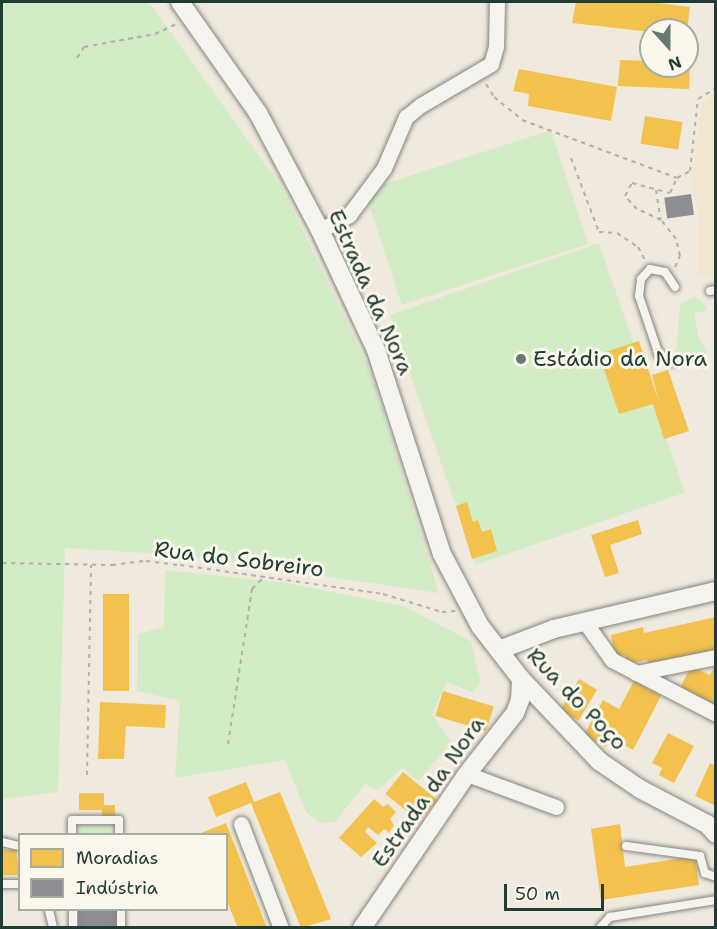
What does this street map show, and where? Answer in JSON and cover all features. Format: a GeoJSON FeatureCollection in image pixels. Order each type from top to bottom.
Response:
{"type":"FeatureCollection","features":[{"type":"Feature","properties":{"kind":"street","name":"Estrada da Nora"},"geometry":{"type":"LineString","coordinates":[[180,2],[193,15],[258,113],[320,230],[376,350],[442,554],[470,609],[499,650]]}},
{"type":"Feature","properties":{"kind":"street"},"geometry":{"type":"LineString","coordinates":[[320,230],[349,215],[384,168],[406,117],[421,105],[479,74],[491,64],[496,46],[497,2]]}},
{"type":"Feature","properties":{"kind":"street"},"geometry":{"type":"LineString","coordinates":[[499,650],[554,630],[587,625],[670,599],[716,591]]}},
{"type":"Feature","properties":{"kind":"street"},"geometry":{"type":"LineString","coordinates":[[587,625],[612,660],[716,714]]}},
{"type":"Feature","properties":{"kind":"street","name":"Rua do Poço"},"geometry":{"type":"LineString","coordinates":[[499,650],[548,709],[599,761],[640,789],[706,824],[716,834]]}},
{"type":"Feature","properties":{"kind":"street"},"geometry":{"type":"LineString","coordinates":[[636,673],[716,657]]}},
{"type":"Feature","properties":{"kind":"street"},"geometry":{"type":"LineString","coordinates":[[668,689],[663,675],[671,666]]}},
{"type":"Feature","properties":{"kind":"street","name":"Estrada da Nora"},"geometry":{"type":"LineString","coordinates":[[362,927],[467,774],[515,713],[521,679]]}},
{"type":"Feature","properties":{"kind":"street"},"geometry":{"type":"LineString","coordinates":[[515,713],[548,709]]}},
{"type":"Feature","properties":{"kind":"street"},"geometry":{"type":"LineString","coordinates":[[467,774],[556,807]]}},
{"type":"Feature","properties":{"kind":"street"},"geometry":{"type":"LineString","coordinates":[[241,824],[281,927]]}},
{"type":"Feature","properties":{"kind":"lane"},"geometry":{"type":"LineString","coordinates":[[674,362],[659,355],[639,296],[641,279],[650,269],[665,272],[675,287]]}},
{"type":"Feature","properties":{"kind":"lane"},"geometry":{"type":"LineString","coordinates":[[72,833],[72,820],[119,820],[119,833]]}},
{"type":"Feature","properties":{"kind":"lane"},"geometry":{"type":"LineString","coordinates":[[2,842],[18,846]]}},
{"type":"Feature","properties":{"kind":"lane"},"geometry":{"type":"LineString","coordinates":[[627,846],[700,856],[705,873],[716,877]]}},
{"type":"Feature","properties":{"kind":"lane"},"geometry":{"type":"LineString","coordinates":[[2,884],[18,885]]}},
{"type":"Feature","properties":{"kind":"lane"},"geometry":{"type":"LineString","coordinates":[[600,927],[610,917],[716,900]]}},
{"type":"Feature","properties":{"kind":"lane"},"geometry":{"type":"LineString","coordinates":[[49,911],[53,927]]}},
{"type":"Feature","properties":{"kind":"lane"},"geometry":{"type":"LineString","coordinates":[[73,911],[73,927]]}},
{"type":"Feature","properties":{"kind":"lane"},"geometry":{"type":"LineString","coordinates":[[121,911],[121,927]]}},
{"type":"Feature","properties":{"kind":"path"},"geometry":{"type":"LineString","coordinates":[[77,58],[84,47],[155,34],[193,15]]}},
{"type":"Feature","properties":{"kind":"path"},"geometry":{"type":"LineString","coordinates":[[479,74],[494,97],[522,120],[676,178]]}},
{"type":"Feature","properties":{"kind":"path"},"geometry":{"type":"LineString","coordinates":[[661,220],[637,209],[625,196],[632,183],[670,193],[676,178],[690,171],[698,99],[716,88]]}},
{"type":"Feature","properties":{"kind":"path"},"geometry":{"type":"LineString","coordinates":[[571,158],[599,232],[617,232],[638,247],[650,269]]}},
{"type":"Feature","properties":{"kind":"path"},"geometry":{"type":"LineString","coordinates":[[656,189],[661,220],[675,239],[680,256],[674,270],[675,287]]}},
{"type":"Feature","properties":{"kind":"path","name":"Rua do Sobreiro"},"geometry":{"type":"LineString","coordinates":[[2,563],[91,565],[146,561],[383,594],[442,612],[470,609]]}},
{"type":"Feature","properties":{"kind":"path"},"geometry":{"type":"LineString","coordinates":[[87,775],[91,565]]}},
{"type":"Feature","properties":{"kind":"path"},"geometry":{"type":"LineString","coordinates":[[228,744],[252,589],[265,576]]}},
{"type":"Feature","properties":{"kind":"shaded area"},"geometry":{"type":"Polygon","coordinates":[[[715,93],[715,275],[698,277],[698,206],[691,185],[702,104],[715,93]]]}},
{"type":"Feature","properties":{"kind":"green space"},"geometry":{"type":"Polygon","coordinates":[[[2,2],[149,2],[284,191],[371,373],[439,593],[181,555],[65,548],[58,792],[2,799],[2,2]]]}},
{"type":"Feature","properties":{"kind":"green space"},"geometry":{"type":"Polygon","coordinates":[[[551,130],[588,244],[402,305],[365,191],[551,130]]]}},
{"type":"Feature","properties":{"kind":"green space","name":"Estádio da Nora"},"geometry":{"type":"Polygon","coordinates":[[[599,243],[685,493],[476,565],[390,315],[599,243]]]}},
{"type":"Feature","properties":{"kind":"green space"},"geometry":{"type":"Polygon","coordinates":[[[694,296],[706,306],[707,311],[694,313],[699,338],[708,353],[676,354],[680,305],[694,296]]]}},
{"type":"Feature","properties":{"kind":"green space"},"geometry":{"type":"Polygon","coordinates":[[[165,570],[287,583],[403,606],[471,641],[481,683],[472,692],[446,682],[432,715],[452,742],[418,781],[402,768],[378,790],[365,784],[335,822],[320,823],[306,812],[285,760],[175,778],[180,701],[137,691],[138,634],[164,627],[165,570]]]}},
{"type":"Feature","properties":{"kind":"green space"},"geometry":{"type":"Polygon","coordinates":[[[110,825],[111,833],[79,833],[78,826],[110,825]]]}},
{"type":"Feature","properties":{"kind":"building: Moradias"},"geometry":{"type":"Polygon","coordinates":[[[576,2],[650,2],[690,7],[689,18],[639,18],[639,31],[572,23],[576,2]]]}},
{"type":"Feature","properties":{"kind":"building: Moradias"},"geometry":{"type":"Polygon","coordinates":[[[620,60],[639,61],[639,78],[689,78],[689,89],[618,86],[620,60]]]}},
{"type":"Feature","properties":{"kind":"building: Moradias"},"geometry":{"type":"Polygon","coordinates":[[[519,69],[617,87],[611,121],[528,106],[529,94],[513,91],[519,69]]]}},
{"type":"Feature","properties":{"kind":"building: Moradias"},"geometry":{"type":"Polygon","coordinates":[[[645,116],[683,122],[678,150],[641,144],[645,116]]]}},
{"type":"Feature","properties":{"kind":"building: Moradias"},"geometry":{"type":"Polygon","coordinates":[[[639,341],[659,402],[652,375],[668,370],[689,431],[664,439],[653,404],[619,414],[599,354],[639,341]]]}},
{"type":"Feature","properties":{"kind":"building: Moradias"},"geometry":{"type":"Polygon","coordinates":[[[467,502],[473,522],[478,520],[482,532],[491,529],[497,551],[472,559],[456,506],[467,502]]]}},
{"type":"Feature","properties":{"kind":"building: Moradias"},"geometry":{"type":"Polygon","coordinates":[[[638,520],[642,534],[610,545],[619,573],[605,577],[591,535],[638,520]]]}},
{"type":"Feature","properties":{"kind":"building: Moradias"},"geometry":{"type":"Polygon","coordinates":[[[103,594],[129,594],[129,691],[103,691],[103,594]]]}},
{"type":"Feature","properties":{"kind":"building: Moradias"},"geometry":{"type":"Polygon","coordinates":[[[716,617],[716,650],[649,665],[647,660],[627,664],[625,655],[615,657],[611,635],[643,627],[644,633],[716,617]]]}},
{"type":"Feature","properties":{"kind":"building: Moradias"},"geometry":{"type":"Polygon","coordinates":[[[716,663],[716,705],[680,688],[691,666],[710,675],[716,663]]]}},
{"type":"Feature","properties":{"kind":"building: Moradias"},"geometry":{"type":"Polygon","coordinates":[[[579,679],[597,690],[578,721],[560,710],[579,679]]]}},
{"type":"Feature","properties":{"kind":"building: Moradias"},"geometry":{"type":"Polygon","coordinates":[[[634,681],[661,696],[633,750],[611,738],[606,747],[584,735],[603,700],[619,709],[634,681]]]}},
{"type":"Feature","properties":{"kind":"building: Moradias"},"geometry":{"type":"Polygon","coordinates":[[[443,691],[494,706],[486,731],[435,716],[443,691]]]}},
{"type":"Feature","properties":{"kind":"building: Moradias"},"geometry":{"type":"Polygon","coordinates":[[[100,702],[166,705],[165,728],[126,726],[124,759],[98,759],[100,702]]]}},
{"type":"Feature","properties":{"kind":"building: Moradias"},"geometry":{"type":"Polygon","coordinates":[[[668,733],[694,746],[674,783],[659,775],[662,768],[652,763],[668,733]]]}},
{"type":"Feature","properties":{"kind":"building: Moradias"},"geometry":{"type":"Polygon","coordinates":[[[710,763],[716,766],[716,806],[695,796],[710,763]]]}},
{"type":"Feature","properties":{"kind":"building: Moradias"},"geometry":{"type":"Polygon","coordinates":[[[403,772],[437,800],[420,821],[385,794],[403,772]]]}},
{"type":"Feature","properties":{"kind":"building: Moradias"},"geometry":{"type":"Polygon","coordinates":[[[246,782],[254,802],[280,792],[331,919],[301,928],[251,803],[216,817],[208,797],[246,782]]]}},
{"type":"Feature","properties":{"kind":"building: Moradias"},"geometry":{"type":"Polygon","coordinates":[[[79,793],[104,793],[104,805],[115,805],[115,816],[102,816],[102,810],[79,810],[79,793]]]}},
{"type":"Feature","properties":{"kind":"building: Moradias"},"geometry":{"type":"Polygon","coordinates":[[[374,799],[383,807],[388,804],[396,812],[390,819],[394,825],[389,833],[384,829],[378,835],[368,827],[365,832],[377,843],[361,857],[339,838],[374,799]]]}},
{"type":"Feature","properties":{"kind":"building: Moradias"},"geometry":{"type":"Polygon","coordinates":[[[226,823],[267,928],[238,928],[228,904],[228,833],[201,833],[226,823]]]}},
{"type":"Feature","properties":{"kind":"building: Moradias"},"geometry":{"type":"Polygon","coordinates":[[[620,824],[625,867],[695,856],[699,885],[601,900],[591,829],[620,824]]]}},
{"type":"Feature","properties":{"kind":"building: Moradias"},"geometry":{"type":"Polygon","coordinates":[[[16,849],[18,875],[2,875],[2,850],[16,849]]]}},
{"type":"Feature","properties":{"kind":"building: Indústria"},"geometry":{"type":"Polygon","coordinates":[[[691,194],[694,215],[667,219],[664,198],[691,194]]]}},
{"type":"Feature","properties":{"kind":"building: Indústria"},"geometry":{"type":"Polygon","coordinates":[[[78,911],[118,911],[118,928],[78,928],[78,911]]]}},
{"type":"Feature","properties":{"kind":"place","name":"Estádio da Nora"},"geometry":{"type":"Point","coordinates":[521,359]}}]}
